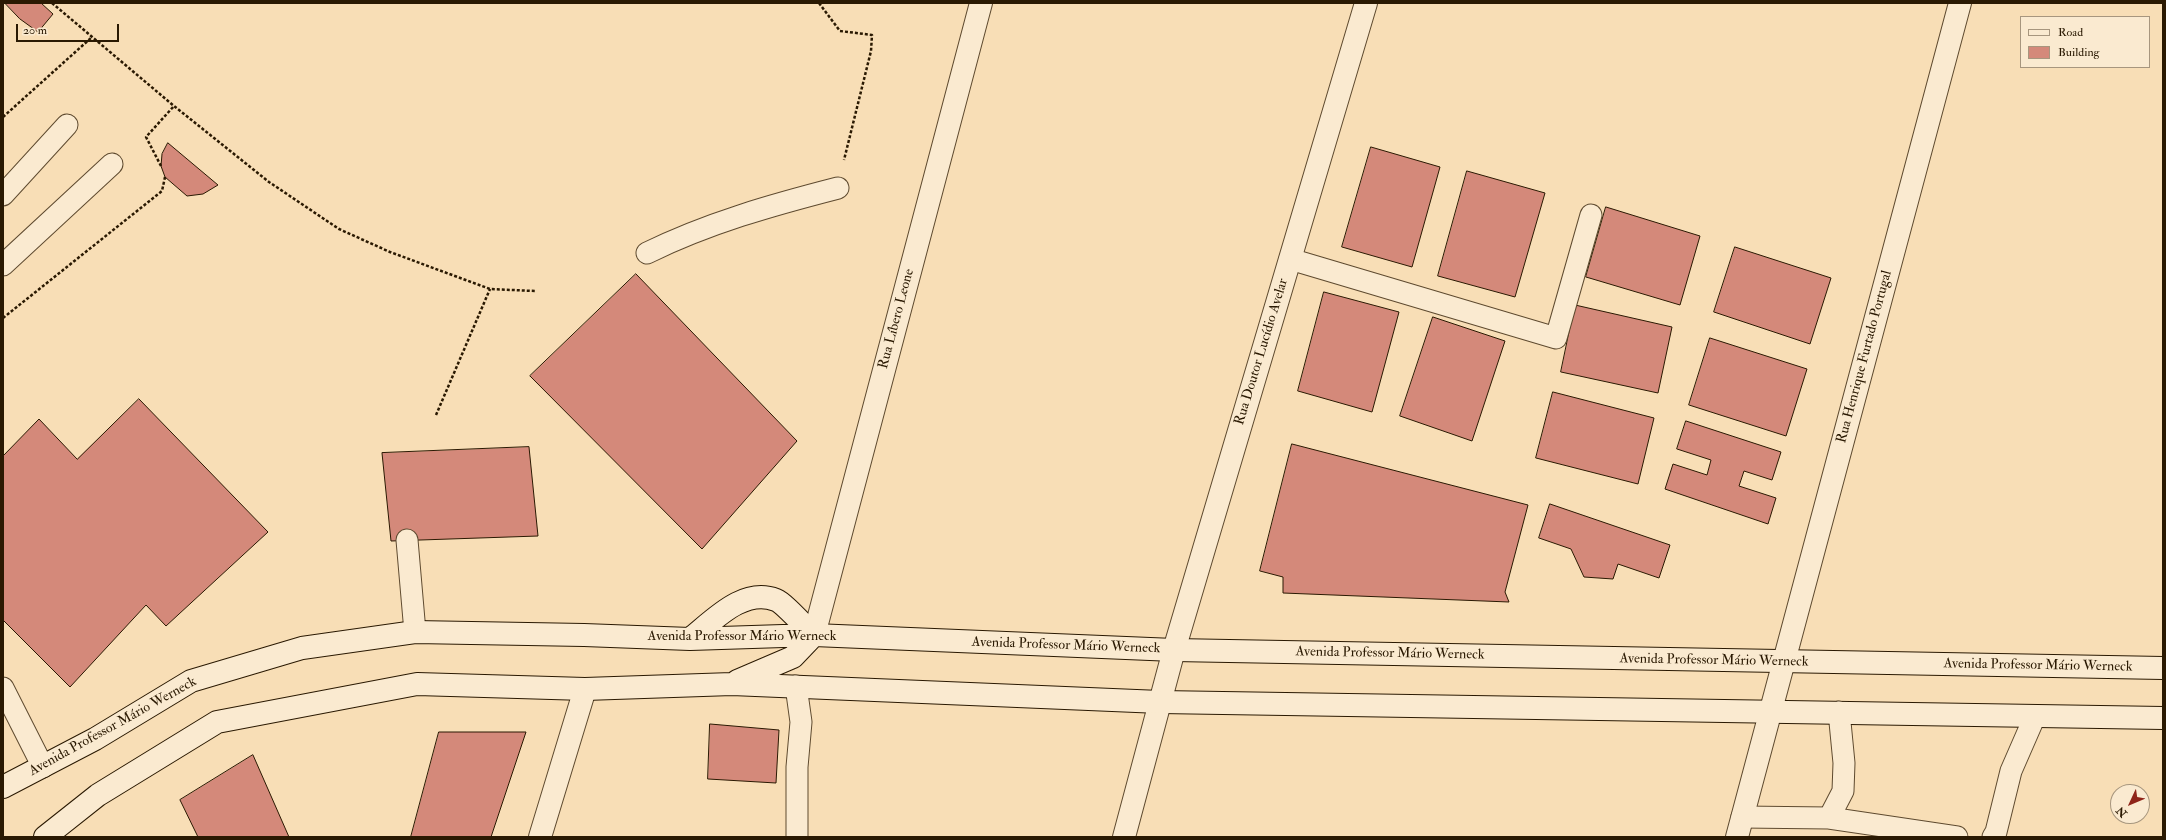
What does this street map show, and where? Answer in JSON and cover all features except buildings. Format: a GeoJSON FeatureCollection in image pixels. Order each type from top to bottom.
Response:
{"type":"FeatureCollection","features":[{"type":"Feature","properties":{"kind":"main road","name":"Rua Líbero Leone"},"geometry":{"type":"LineString","coordinates":[[814,635],[981,3]]}},
{"type":"Feature","properties":{"kind":"main road","name":"Rua Doutor Lucídio Avelar"},"geometry":{"type":"LineString","coordinates":[[1124,837],[1174,650],[1366,3]]}},
{"type":"Feature","properties":{"kind":"main road","name":"Rua Henrique Furtado Portugal"},"geometry":{"type":"LineString","coordinates":[[1740,827],[1960,3]]}},
{"type":"Feature","properties":{"kind":"main road"},"geometry":{"type":"LineString","coordinates":[[690,639],[731,606],[755,596],[776,600],[814,635],[793,657],[732,684]]}},
{"type":"Feature","properties":{"kind":"main road","name":"Avenida Professor Mário Werneck"},"geometry":{"type":"LineString","coordinates":[[3,787],[95,739],[191,681],[302,648],[415,632],[584,635],[690,639],[814,635],[1174,650],[2163,668]]}},
{"type":"Feature","properties":{"kind":"main road"},"geometry":{"type":"LineString","coordinates":[[45,837],[98,796],[217,722],[417,684],[585,689],[732,684],[1160,702],[2163,718]]}},
{"type":"Feature","properties":{"kind":"main road"},"geometry":{"type":"LineString","coordinates":[[540,837],[585,689]]}},
{"type":"Feature","properties":{"kind":"lane"},"geometry":{"type":"LineString","coordinates":[[3,195],[67,125]]}},
{"type":"Feature","properties":{"kind":"lane"},"geometry":{"type":"LineString","coordinates":[[3,265],[112,164]]}},
{"type":"Feature","properties":{"kind":"lane"},"geometry":{"type":"LineString","coordinates":[[647,253],[682,236],[763,207],[838,188]]}},
{"type":"Feature","properties":{"kind":"lane"},"geometry":{"type":"LineString","coordinates":[[1290,259],[1556,338],[1591,215]]}},
{"type":"Feature","properties":{"kind":"lane"},"geometry":{"type":"LineString","coordinates":[[407,540],[415,632]]}},
{"type":"Feature","properties":{"kind":"lane"},"geometry":{"type":"LineString","coordinates":[[796,686],[801,722],[797,767],[797,837]]}},
{"type":"Feature","properties":{"kind":"lane"},"geometry":{"type":"LineString","coordinates":[[3,688],[43,767]]}},
{"type":"Feature","properties":{"kind":"lane"},"geometry":{"type":"LineString","coordinates":[[1829,818],[1843,791],[1844,762],[1839,712]]}},
{"type":"Feature","properties":{"kind":"lane"},"geometry":{"type":"LineString","coordinates":[[1993,837],[1996,832],[2011,771],[2035,716]]}},
{"type":"Feature","properties":{"kind":"lane"},"geometry":{"type":"LineString","coordinates":[[1740,827],[1829,818],[1957,837]]}},
{"type":"Feature","properties":{"kind":"path"},"geometry":{"type":"LineString","coordinates":[[52,3],[174,106],[269,182],[339,229],[390,252],[490,288],[535,291]]}},
{"type":"Feature","properties":{"kind":"path"},"geometry":{"type":"LineString","coordinates":[[819,3],[840,32],[872,35],[871,51],[838,188]]}},
{"type":"Feature","properties":{"kind":"path"},"geometry":{"type":"LineString","coordinates":[[3,117],[92,37]]}},
{"type":"Feature","properties":{"kind":"path"},"geometry":{"type":"LineString","coordinates":[[161,166],[146,137],[174,106]]}},
{"type":"Feature","properties":{"kind":"path"},"geometry":{"type":"LineString","coordinates":[[3,318],[162,191],[165,178]]}},
{"type":"Feature","properties":{"kind":"path"},"geometry":{"type":"LineString","coordinates":[[436,415],[490,288]]}}]}
